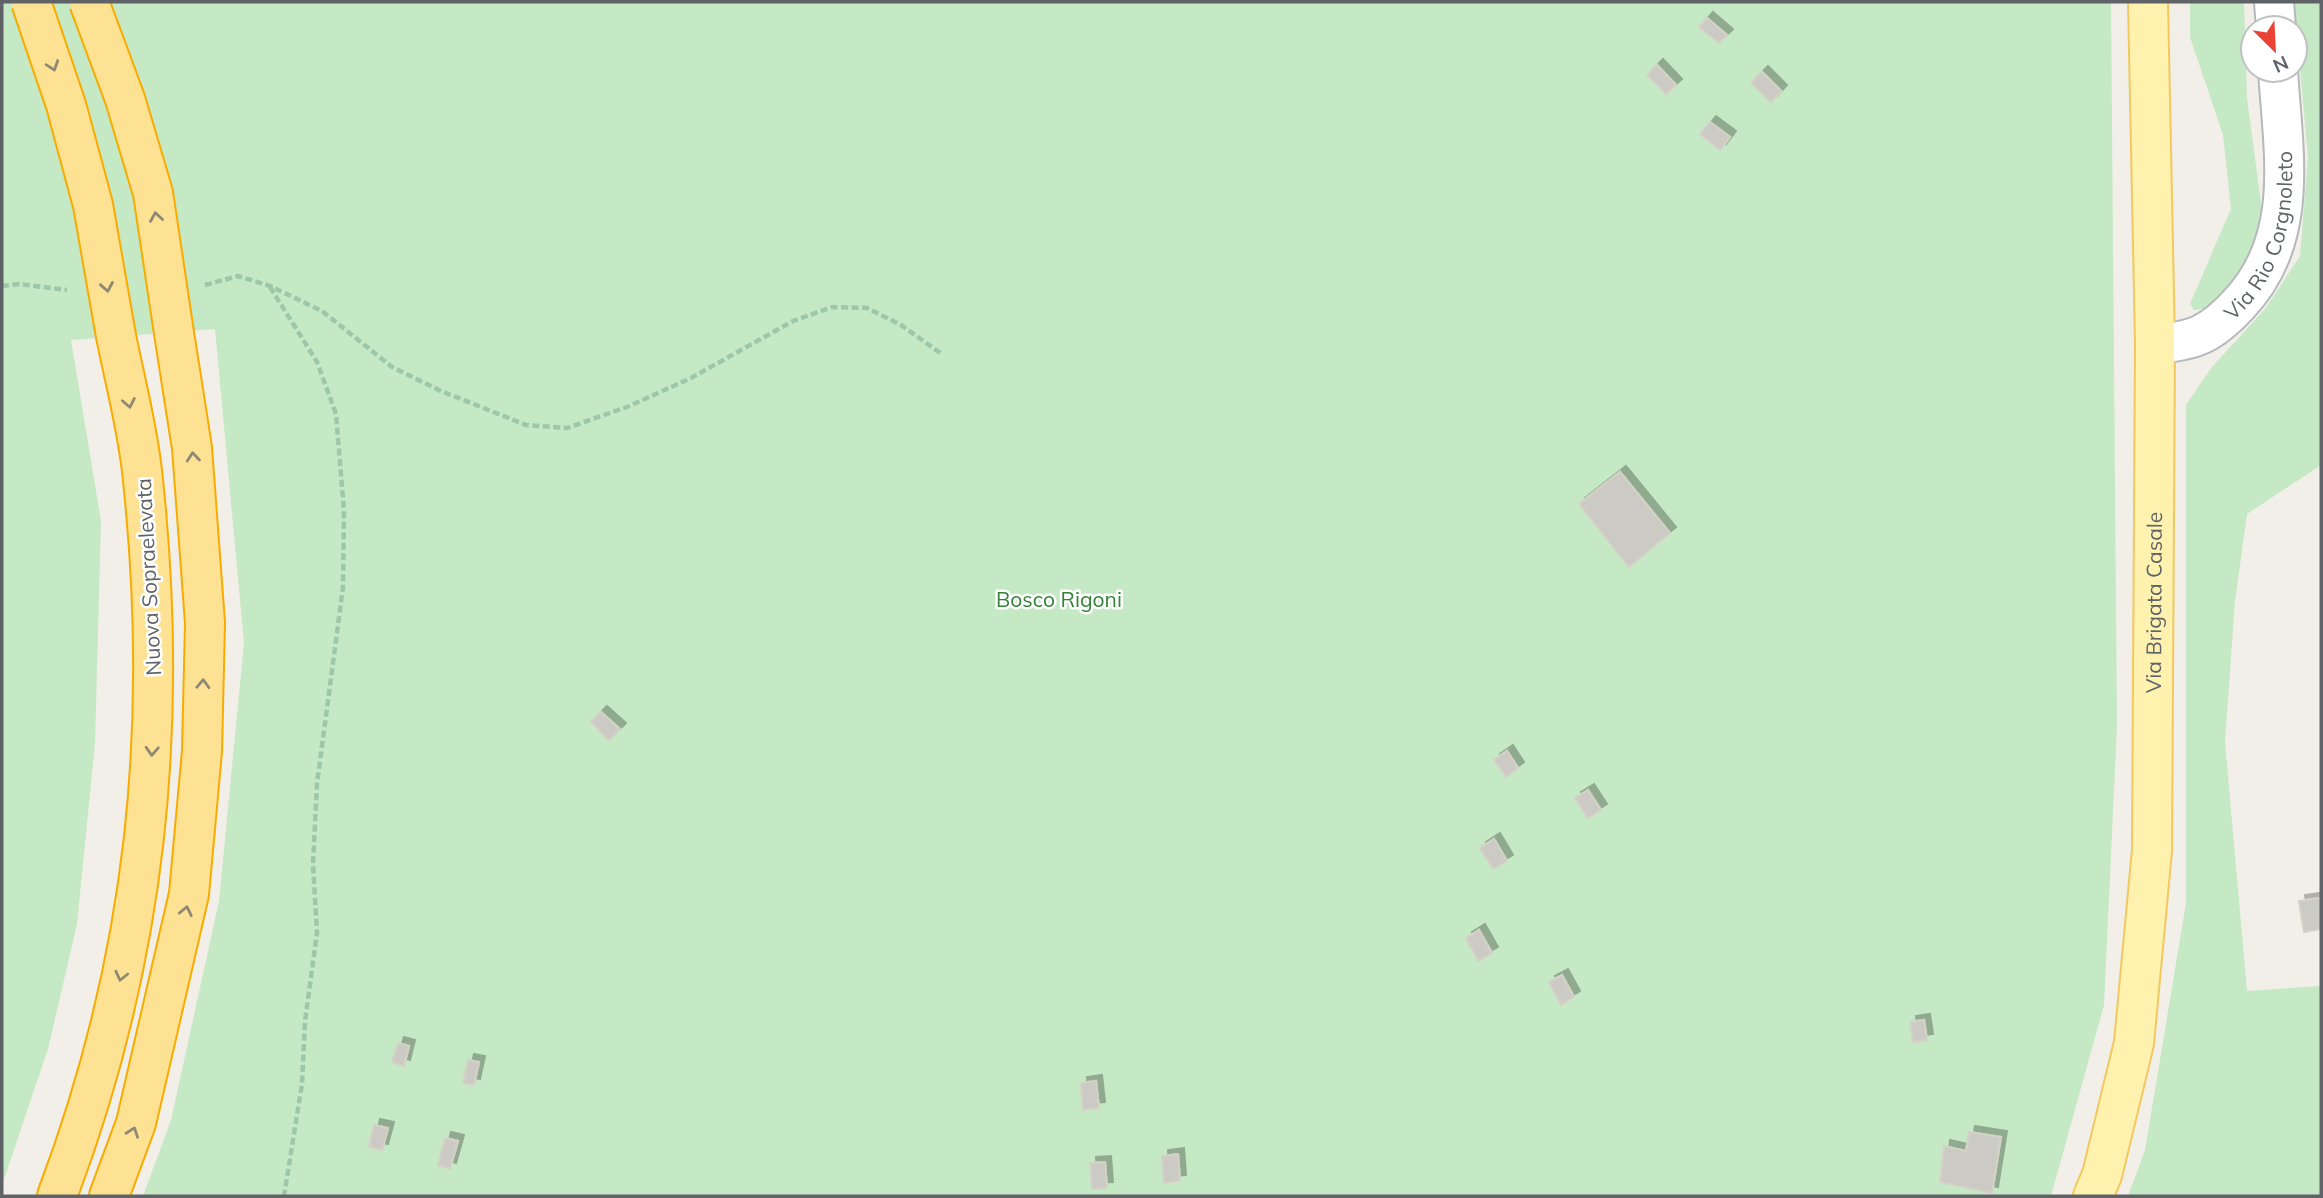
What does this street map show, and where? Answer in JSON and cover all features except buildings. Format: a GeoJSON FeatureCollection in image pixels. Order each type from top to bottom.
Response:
{"type":"FeatureCollection","features":[{"type":"Feature","properties":{"kind":"highway","name":"Nuova Sopraelevata"},"geometry":{"type":"LineString","coordinates":[[31,2],[66,105],[93,205],[142,468],[155,626],[153,754],[138,897],[88,1114],[57,1196]]}},
{"type":"Feature","properties":{"kind":"highway"},"geometry":{"type":"LineString","coordinates":[[89,2],[125,99],[153,194],[192,448],[205,623],[202,751],[189,894],[136,1123],[109,1196]]}},
{"type":"Feature","properties":{"kind":"main road","name":"Via Brigata Casale"},"geometry":{"type":"LineString","coordinates":[[2093,1196],[2102,1175],[2134,1043],[2152,850],[2155,344],[2148,2]]}},
{"type":"Feature","properties":{"kind":"street","name":"Via Rio Corgnoleto"},"geometry":{"type":"LineString","coordinates":[[2155,344],[2186,341],[2217,328],[2248,295],[2271,260],[2281,227],[2284,177],[2279,84]]}},
{"type":"Feature","properties":{"kind":"path"},"geometry":{"type":"LineString","coordinates":[[191,286],[238,276],[270,286],[322,310],[391,367],[441,391],[526,425],[567,428],[627,407],[691,378],[793,321],[832,307],[867,308],[901,325],[943,355]]}},
{"type":"Feature","properties":{"kind":"path"},"geometry":{"type":"LineString","coordinates":[[2,286],[19,284],[69,290]]}},
{"type":"Feature","properties":{"kind":"path"},"geometry":{"type":"LineString","coordinates":[[270,286],[317,362],[336,414],[344,511],[343,587],[317,797],[313,864],[317,933],[305,1021],[302,1084],[284,1196]]}},
{"type":"Feature","properties":{"kind":"green space","name":"Bosco Rigoni"},"geometry":{"type":"Polygon","coordinates":[[[2,2],[2111,2],[2117,726],[2104,1005],[2051,1196],[143,1196],[171,1120],[219,901],[244,643],[215,329],[71,340],[101,521],[95,743],[77,924],[48,1049],[2,1185],[2,2]]]}},
{"type":"Feature","properties":{"kind":"green space"},"geometry":{"type":"Polygon","coordinates":[[[2190,2],[2244,2],[2244,14],[2239,14],[2239,84],[2247,84],[2263,219],[2239,284],[2209,308],[2194,310],[2190,304],[2231,209],[2223,135],[2190,37],[2190,2]]]}},
{"type":"Feature","properties":{"kind":"green space"},"geometry":{"type":"Polygon","coordinates":[[[2294,2],[2321,2],[2321,465],[2247,514],[2235,601],[2225,742],[2247,991],[2321,986],[2321,1196],[2128,1196],[2145,1150],[2186,903],[2186,405],[2212,367],[2265,309],[2300,256],[2308,157],[2301,84],[2309,84],[2309,14],[2295,14],[2294,2]]]}}]}
